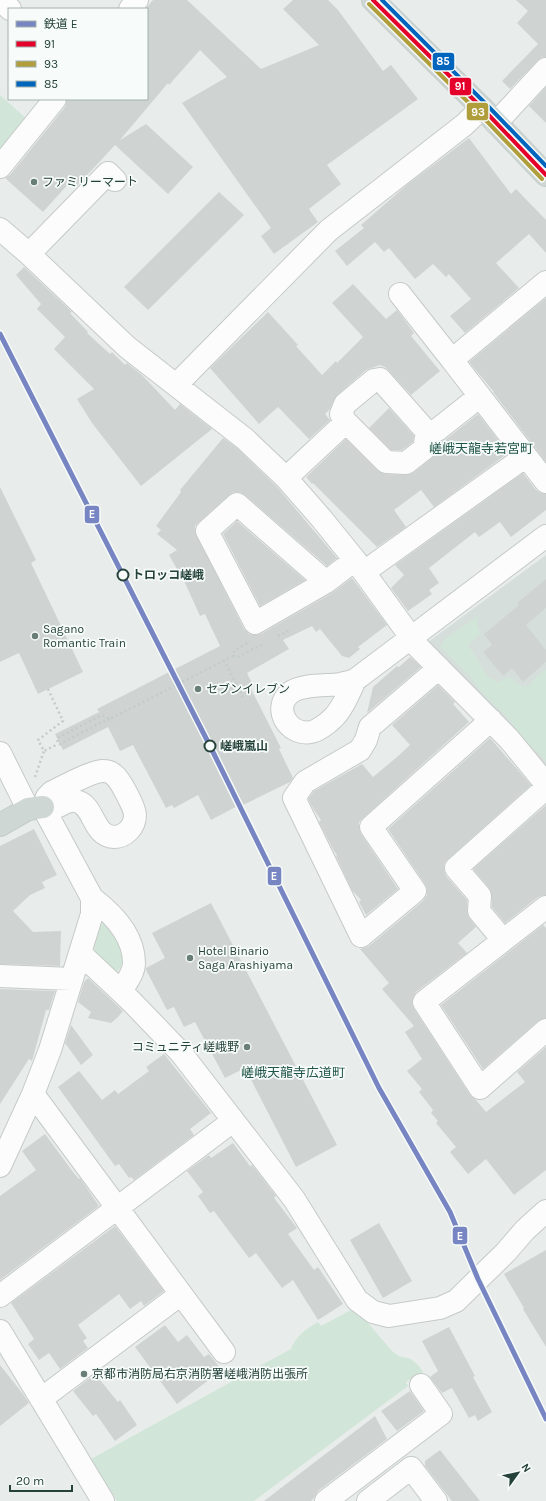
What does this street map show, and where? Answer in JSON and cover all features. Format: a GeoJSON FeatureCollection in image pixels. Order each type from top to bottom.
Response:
{"type":"FeatureCollection","features":[{"type":"Feature","properties":{"kind":"main road"},"geometry":{"type":"LineString","coordinates":[[373,0],[546,174]]}},
{"type":"Feature","properties":{"kind":"main road"},"geometry":{"type":"LineString","coordinates":[[0,824],[36,808]]}},
{"type":"Feature","properties":{"kind":"street"},"geometry":{"type":"LineString","coordinates":[[1,0],[9,8]]}},
{"type":"Feature","properties":{"kind":"street"},"geometry":{"type":"LineString","coordinates":[[131,8],[137,0]]}},
{"type":"Feature","properties":{"kind":"street"},"geometry":{"type":"LineString","coordinates":[[170,376],[329,230],[464,126],[489,115],[546,69]]}},
{"type":"Feature","properties":{"kind":"street"},"geometry":{"type":"LineString","coordinates":[[0,167],[54,100]]}},
{"type":"Feature","properties":{"kind":"street"},"geometry":{"type":"LineString","coordinates":[[29,254],[113,171]]}},
{"type":"Feature","properties":{"kind":"street"},"geometry":{"type":"LineString","coordinates":[[0,229],[29,254],[57,273],[130,343],[245,439],[286,478],[360,566],[418,647],[509,739],[546,784]]}},
{"type":"Feature","properties":{"kind":"street"},"geometry":{"type":"LineString","coordinates":[[452,360],[546,282]]}},
{"type":"Feature","properties":{"kind":"street"},"geometry":{"type":"LineString","coordinates":[[400,294],[546,482]]}},
{"type":"Feature","properties":{"kind":"street"},"geometry":{"type":"LineString","coordinates":[[380,379],[427,432],[424,449],[406,463],[386,462],[346,422],[341,414],[345,404],[374,380],[380,379]]}},
{"type":"Feature","properties":{"kind":"street"},"geometry":{"type":"LineString","coordinates":[[427,432],[438,430],[480,396]]}},
{"type":"Feature","properties":{"kind":"street"},"geometry":{"type":"LineString","coordinates":[[286,478],[346,422]]}},
{"type":"Feature","properties":{"kind":"street"},"geometry":{"type":"LineString","coordinates":[[326,582],[237,504],[207,531],[255,622],[326,582],[360,566],[526,456]]}},
{"type":"Feature","properties":{"kind":"street"},"geometry":{"type":"LineString","coordinates":[[355,680],[546,536]]}},
{"type":"Feature","properties":{"kind":"street"},"geometry":{"type":"LineString","coordinates":[[439,668],[370,727],[366,740],[360,750],[305,782],[294,798],[361,936],[414,891],[371,827],[490,720]]}},
{"type":"Feature","properties":{"kind":"street"},"geometry":{"type":"LineString","coordinates":[[0,753],[92,898],[107,909],[122,926],[131,947],[134,964],[132,972],[121,991]]}},
{"type":"Feature","properties":{"kind":"street"},"geometry":{"type":"LineString","coordinates":[[503,940],[479,911],[480,896],[456,868],[546,788]]}},
{"type":"Feature","properties":{"kind":"street"},"geometry":{"type":"LineString","coordinates":[[0,1166],[33,1094],[50,1050],[92,914],[92,898]]}},
{"type":"Feature","properties":{"kind":"street"},"geometry":{"type":"LineString","coordinates":[[546,907],[424,1002],[480,1088],[546,1030]]}},
{"type":"Feature","properties":{"kind":"street"},"geometry":{"type":"LineString","coordinates":[[80,953],[132,1000],[181,1053],[294,1199],[357,1300],[373,1312],[389,1316],[440,1308],[456,1300],[506,1252],[525,1230],[546,1212]]}},
{"type":"Feature","properties":{"kind":"street"},"geometry":{"type":"LineString","coordinates":[[0,976],[71,979]]}},
{"type":"Feature","properties":{"kind":"street"},"geometry":{"type":"LineString","coordinates":[[33,1094],[224,1352]]}},
{"type":"Feature","properties":{"kind":"street"},"geometry":{"type":"LineString","coordinates":[[0,1296],[233,1121]]}},
{"type":"Feature","properties":{"kind":"street"},"geometry":{"type":"LineString","coordinates":[[41,1398],[181,1294]]}},
{"type":"Feature","properties":{"kind":"street"},"geometry":{"type":"LineString","coordinates":[[0,1331],[103,1501]]}},
{"type":"Feature","properties":{"kind":"street"},"geometry":{"type":"LineString","coordinates":[[326,1501],[441,1414],[422,1385]]}},
{"type":"Feature","properties":{"kind":"street"},"geometry":{"type":"LineString","coordinates":[[368,1501],[411,1468],[436,1501]]}},
{"type":"Feature","properties":{"kind":"path"},"geometry":{"type":"LineString","coordinates":[[233,656],[235,650]]}},
{"type":"Feature","properties":{"kind":"path"},"geometry":{"type":"LineString","coordinates":[[48,689],[63,721],[38,740],[44,751],[110,719],[224,660],[233,656],[238,657]]}},
{"type":"Feature","properties":{"kind":"path"},"geometry":{"type":"LineString","coordinates":[[224,660],[243,697]]}},
{"type":"Feature","properties":{"kind":"path"},"geometry":{"type":"LineString","coordinates":[[58,744],[58,738],[102,715],[110,719]]}},
{"type":"Feature","properties":{"kind":"shaded area"},"geometry":{"type":"Polygon","coordinates":[[[546,555],[546,773],[428,642],[546,555]]]}},
{"type":"Feature","properties":{"kind":"green space"},"geometry":{"type":"Polygon","coordinates":[[[0,95],[28,120],[0,156],[0,95]]]}},
{"type":"Feature","properties":{"kind":"green space"},"geometry":{"type":"Polygon","coordinates":[[[478,616],[477,624],[480,634],[468,645],[488,677],[498,682],[508,677],[520,685],[528,687],[538,675],[546,670],[546,761],[527,742],[504,714],[481,692],[471,677],[440,646],[445,639],[478,616]]]}},
{"type":"Feature","properties":{"kind":"green space"},"geometry":{"type":"Polygon","coordinates":[[[102,924],[110,927],[122,950],[123,962],[121,967],[116,972],[102,961],[95,953],[94,942],[98,925],[102,924]]]}},
{"type":"Feature","properties":{"kind":"green space"},"geometry":{"type":"Polygon","coordinates":[[[354,1310],[368,1323],[392,1351],[399,1356],[411,1359],[419,1366],[423,1372],[406,1382],[408,1386],[254,1501],[117,1501],[91,1459],[291,1349],[295,1341],[302,1333],[318,1322],[321,1326],[349,1311],[354,1310]]]}},
{"type":"Feature","properties":{"kind":"building"},"geometry":{"type":"Polygon","coordinates":[[[153,0],[187,0],[261,69],[319,45],[283,9],[293,0],[328,0],[338,10],[383,71],[391,65],[418,99],[327,165],[341,184],[309,209],[318,222],[274,254],[261,236],[271,228],[182,103],[227,77],[200,50],[169,85],[168,83],[120,140],[146,124],[193,167],[168,194],[115,145],[77,186],[71,181],[43,212],[5,178],[10,175],[65,107],[67,100],[148,100],[147,7],[153,0]]]}},
{"type":"Feature","properties":{"kind":"building"},"geometry":{"type":"Polygon","coordinates":[[[516,0],[546,0],[546,57],[542,57],[537,61],[510,89],[502,81],[538,44],[517,23],[528,11],[516,0]]]}},
{"type":"Feature","properties":{"kind":"building"},"geometry":{"type":"Polygon","coordinates":[[[546,87],[546,123],[529,106],[546,87]]]}},
{"type":"Feature","properties":{"kind":"building"},"geometry":{"type":"Polygon","coordinates":[[[469,138],[511,194],[516,189],[546,220],[546,253],[529,234],[496,263],[519,288],[465,333],[450,316],[471,299],[449,274],[446,277],[433,264],[415,279],[389,248],[384,252],[375,242],[347,266],[335,251],[364,228],[361,225],[408,184],[469,138]]]}},
{"type":"Feature","properties":{"kind":"building"},"geometry":{"type":"Polygon","coordinates":[[[219,192],[244,215],[148,310],[124,287],[219,192]]]}},
{"type":"Feature","properties":{"kind":"building"},"geometry":{"type":"Polygon","coordinates":[[[24,267],[72,312],[70,313],[88,332],[87,333],[110,354],[112,352],[125,365],[127,363],[142,375],[175,410],[180,404],[212,429],[141,486],[92,423],[77,399],[94,389],[54,349],[65,337],[37,309],[41,304],[16,275],[24,267]]]}},
{"type":"Feature","properties":{"kind":"building"},"geometry":{"type":"Polygon","coordinates":[[[353,284],[386,319],[397,310],[414,333],[411,336],[440,371],[411,395],[385,367],[380,365],[366,370],[337,395],[329,410],[325,414],[330,420],[309,439],[278,407],[259,424],[210,368],[268,312],[298,345],[296,346],[322,375],[336,361],[337,363],[363,337],[332,303],[353,284]]]}},
{"type":"Feature","properties":{"kind":"building"},"geometry":{"type":"Polygon","coordinates":[[[546,298],[546,462],[494,392],[469,362],[546,298]]]}},
{"type":"Feature","properties":{"kind":"building"},"geometry":{"type":"Polygon","coordinates":[[[389,408],[414,436],[413,442],[402,450],[391,450],[369,428],[389,408]]]}},
{"type":"Feature","properties":{"kind":"building"},"geometry":{"type":"Polygon","coordinates":[[[478,414],[508,453],[434,507],[421,490],[394,510],[406,527],[377,547],[306,477],[346,439],[378,471],[385,474],[405,475],[413,473],[432,458],[438,443],[445,440],[478,414]]]}},
{"type":"Feature","properties":{"kind":"building"},"geometry":{"type":"Polygon","coordinates":[[[223,438],[237,448],[277,487],[337,558],[327,566],[245,495],[240,492],[234,492],[229,495],[195,526],[195,532],[244,629],[249,634],[261,634],[332,593],[352,578],[387,625],[358,647],[360,649],[349,658],[342,656],[320,629],[316,632],[312,626],[283,640],[289,649],[247,673],[253,685],[250,687],[281,748],[279,749],[293,778],[290,782],[243,805],[243,803],[211,820],[198,795],[174,808],[172,805],[166,808],[133,745],[120,751],[108,727],[63,750],[55,734],[99,712],[97,709],[220,646],[205,614],[200,616],[186,585],[169,555],[177,550],[157,534],[161,530],[156,526],[181,492],[180,490],[223,438]]]}},
{"type":"Feature","properties":{"kind":"building"},"geometry":{"type":"Polygon","coordinates":[[[523,473],[536,490],[546,494],[546,510],[511,537],[500,522],[479,537],[475,532],[429,568],[439,583],[429,590],[432,594],[408,611],[391,588],[404,575],[395,565],[523,473]]]}},
{"type":"Feature","properties":{"kind":"building"},"geometry":{"type":"Polygon","coordinates":[[[0,487],[36,560],[31,563],[83,672],[38,694],[19,653],[0,662],[0,487]]]}},
{"type":"Feature","properties":{"kind":"building"},"geometry":{"type":"Polygon","coordinates":[[[237,521],[305,580],[260,606],[223,534],[237,521]]]}},
{"type":"Feature","properties":{"kind":"building"},"geometry":{"type":"Polygon","coordinates":[[[546,579],[546,608],[526,625],[546,650],[546,662],[523,682],[512,668],[503,676],[483,652],[492,645],[484,634],[519,605],[517,603],[546,579]]]}},
{"type":"Feature","properties":{"kind":"building"},"geometry":{"type":"Polygon","coordinates":[[[410,657],[421,667],[367,713],[373,687],[410,657]]]}},
{"type":"Feature","properties":{"kind":"building"},"geometry":{"type":"Polygon","coordinates":[[[438,685],[455,702],[453,704],[469,722],[359,822],[361,834],[398,889],[366,915],[359,902],[361,900],[352,890],[336,856],[337,855],[319,822],[321,820],[308,799],[314,791],[362,764],[373,777],[397,757],[410,745],[392,725],[438,685]]]}},
{"type":"Feature","properties":{"kind":"building"},"geometry":{"type":"Polygon","coordinates":[[[490,738],[531,785],[444,864],[446,876],[467,900],[469,918],[476,927],[458,943],[467,953],[416,992],[412,1003],[414,1009],[470,1095],[486,1112],[525,1082],[517,1072],[546,1047],[546,1170],[514,1195],[486,1159],[468,1174],[450,1152],[456,1147],[436,1123],[438,1121],[431,1113],[433,1110],[419,1092],[422,1089],[407,1071],[422,1059],[405,1032],[414,1026],[382,989],[389,983],[360,949],[369,946],[423,901],[427,895],[425,884],[388,829],[490,738]]]}},
{"type":"Feature","properties":{"kind":"building"},"geometry":{"type":"Polygon","coordinates":[[[546,805],[546,895],[538,897],[505,923],[492,907],[492,897],[489,888],[473,869],[546,805]]]}},
{"type":"Feature","properties":{"kind":"building"},"geometry":{"type":"Polygon","coordinates":[[[34,829],[57,875],[42,882],[45,888],[30,895],[13,911],[33,932],[61,931],[60,966],[0,964],[0,846],[34,829]]]}},
{"type":"Feature","properties":{"kind":"building","name":"コミュニティ嵯峨野"},"geometry":{"type":"Polygon","coordinates":[[[211,903],[337,1145],[296,1167],[245,1068],[225,1078],[195,1022],[184,1027],[174,1007],[167,1010],[146,970],[146,968],[165,958],[152,933],[211,903]]]}},
{"type":"Feature","properties":{"kind":"building"},"geometry":{"type":"Polygon","coordinates":[[[543,925],[546,928],[546,1018],[538,1021],[483,1069],[441,1005],[543,925]]]}},
{"type":"Feature","properties":{"kind":"building"},"geometry":{"type":"Polygon","coordinates":[[[88,978],[123,1011],[111,1023],[88,1018],[91,1012],[78,1002],[84,982],[88,978]]]}},
{"type":"Feature","properties":{"kind":"building"},"geometry":{"type":"Polygon","coordinates":[[[0,989],[55,991],[49,1010],[46,1010],[32,1061],[29,1059],[0,1104],[0,989]]]}},
{"type":"Feature","properties":{"kind":"building"},"geometry":{"type":"Polygon","coordinates":[[[71,1025],[93,1055],[81,1065],[65,1043],[71,1025]]]}},
{"type":"Feature","properties":{"kind":"building"},"geometry":{"type":"Polygon","coordinates":[[[164,1054],[211,1113],[190,1129],[194,1135],[134,1180],[131,1177],[129,1178],[119,1164],[115,1166],[58,1087],[79,1071],[102,1100],[115,1090],[118,1094],[149,1071],[146,1067],[164,1054]]]}},
{"type":"Feature","properties":{"kind":"building"},"geometry":{"type":"Polygon","coordinates":[[[45,1134],[73,1172],[79,1179],[80,1178],[99,1206],[0,1280],[0,1196],[36,1170],[22,1151],[45,1134]]]}},
{"type":"Feature","properties":{"kind":"building"},"geometry":{"type":"Polygon","coordinates":[[[233,1143],[250,1166],[252,1165],[276,1196],[274,1198],[297,1228],[288,1234],[314,1270],[318,1267],[343,1304],[318,1320],[293,1280],[282,1288],[256,1253],[249,1258],[214,1211],[210,1213],[198,1196],[203,1192],[187,1171],[209,1155],[211,1158],[233,1143]]]}},
{"type":"Feature","properties":{"kind":"building"},"geometry":{"type":"Polygon","coordinates":[[[379,1223],[412,1281],[383,1298],[350,1240],[379,1223]]]}},
{"type":"Feature","properties":{"kind":"building"},"geometry":{"type":"Polygon","coordinates":[[[115,1226],[164,1291],[144,1306],[141,1301],[130,1309],[119,1294],[78,1325],[87,1338],[83,1341],[88,1348],[60,1369],[49,1353],[39,1360],[28,1344],[34,1339],[11,1303],[115,1226]]]}},
{"type":"Feature","properties":{"kind":"building"},"geometry":{"type":"Polygon","coordinates":[[[546,1250],[546,1347],[504,1274],[546,1250]]]}},
{"type":"Feature","properties":{"kind":"building"},"geometry":{"type":"Polygon","coordinates":[[[165,1325],[178,1342],[187,1335],[204,1357],[209,1354],[222,1370],[177,1404],[135,1347],[165,1325]]]}},
{"type":"Feature","properties":{"kind":"building"},"geometry":{"type":"Polygon","coordinates":[[[449,1327],[492,1412],[478,1421],[475,1415],[469,1418],[452,1388],[442,1393],[430,1377],[438,1371],[422,1341],[449,1327]]]}},
{"type":"Feature","properties":{"kind":"building"},"geometry":{"type":"Polygon","coordinates":[[[0,1365],[29,1403],[0,1426],[0,1365]]]}},
{"type":"Feature","properties":{"kind":"building"},"geometry":{"type":"Polygon","coordinates":[[[95,1374],[118,1402],[120,1400],[137,1425],[115,1441],[96,1414],[93,1416],[73,1391],[95,1374]]]}},
{"type":"Feature","properties":{"kind":"building"},"geometry":{"type":"Polygon","coordinates":[[[410,1391],[424,1411],[397,1431],[381,1411],[410,1391]]]}},
{"type":"Feature","properties":{"kind":"building"},"geometry":{"type":"Polygon","coordinates":[[[375,1416],[387,1439],[318,1491],[311,1501],[264,1501],[375,1416]]]}},
{"type":"Feature","properties":{"kind":"building"},"geometry":{"type":"Polygon","coordinates":[[[440,1450],[480,1501],[452,1501],[425,1466],[425,1461],[440,1450]]]}},
{"type":"Feature","properties":{"kind":"rail line","name":"E"},"geometry":{"type":"LineString","coordinates":[[0,334],[210,746],[379,1088],[450,1212],[478,1279],[546,1419]]}},
{"type":"Feature","properties":{"kind":"transit line","name":"91"},"geometry":{"type":"LineString","coordinates":[[373,0],[482,108],[546,175]]}},
{"type":"Feature","properties":{"kind":"transit line","name":"85"},"geometry":{"type":"LineString","coordinates":[[382,0],[546,166]]}},
{"type":"Feature","properties":{"kind":"transit line","name":"93"},"geometry":{"type":"LineString","coordinates":[[369,4],[478,112],[542,179]]}},
{"type":"Feature","properties":{"kind":"place","name":"ファミリーマート"},"geometry":{"type":"Point","coordinates":[34,182]}},
{"type":"Feature","properties":{"kind":"place","name":"トロッコ嵯峨"},"geometry":{"type":"Point","coordinates":[123,575]}},
{"type":"Feature","properties":{"kind":"place","name":"Sagano Romantic Train"},"geometry":{"type":"Point","coordinates":[35,636]}},
{"type":"Feature","properties":{"kind":"place","name":"セブンイレブン"},"geometry":{"type":"Point","coordinates":[198,689]}},
{"type":"Feature","properties":{"kind":"place","name":"嵯峨嵐山"},"geometry":{"type":"Point","coordinates":[210,746]}},
{"type":"Feature","properties":{"kind":"place","name":"Hotel Binario Saga Arashiyama"},"geometry":{"type":"Point","coordinates":[190,958]}},
{"type":"Feature","properties":{"kind":"place","name":"コミュニティ嵯峨野"},"geometry":{"type":"Point","coordinates":[247,1047]}},
{"type":"Feature","properties":{"kind":"place","name":"京都市消防局右京消防署嵯峨消防出張所"},"geometry":{"type":"Point","coordinates":[84,1374]}},
{"type":"Feature","properties":{"kind":"district","name":"嵯峨天龍寺若宮町"},"geometry":{"type":"Point","coordinates":[481,448]}},
{"type":"Feature","properties":{"kind":"district","name":"嵯峨天龍寺広道町"},"geometry":{"type":"Point","coordinates":[293,1072]}}]}
